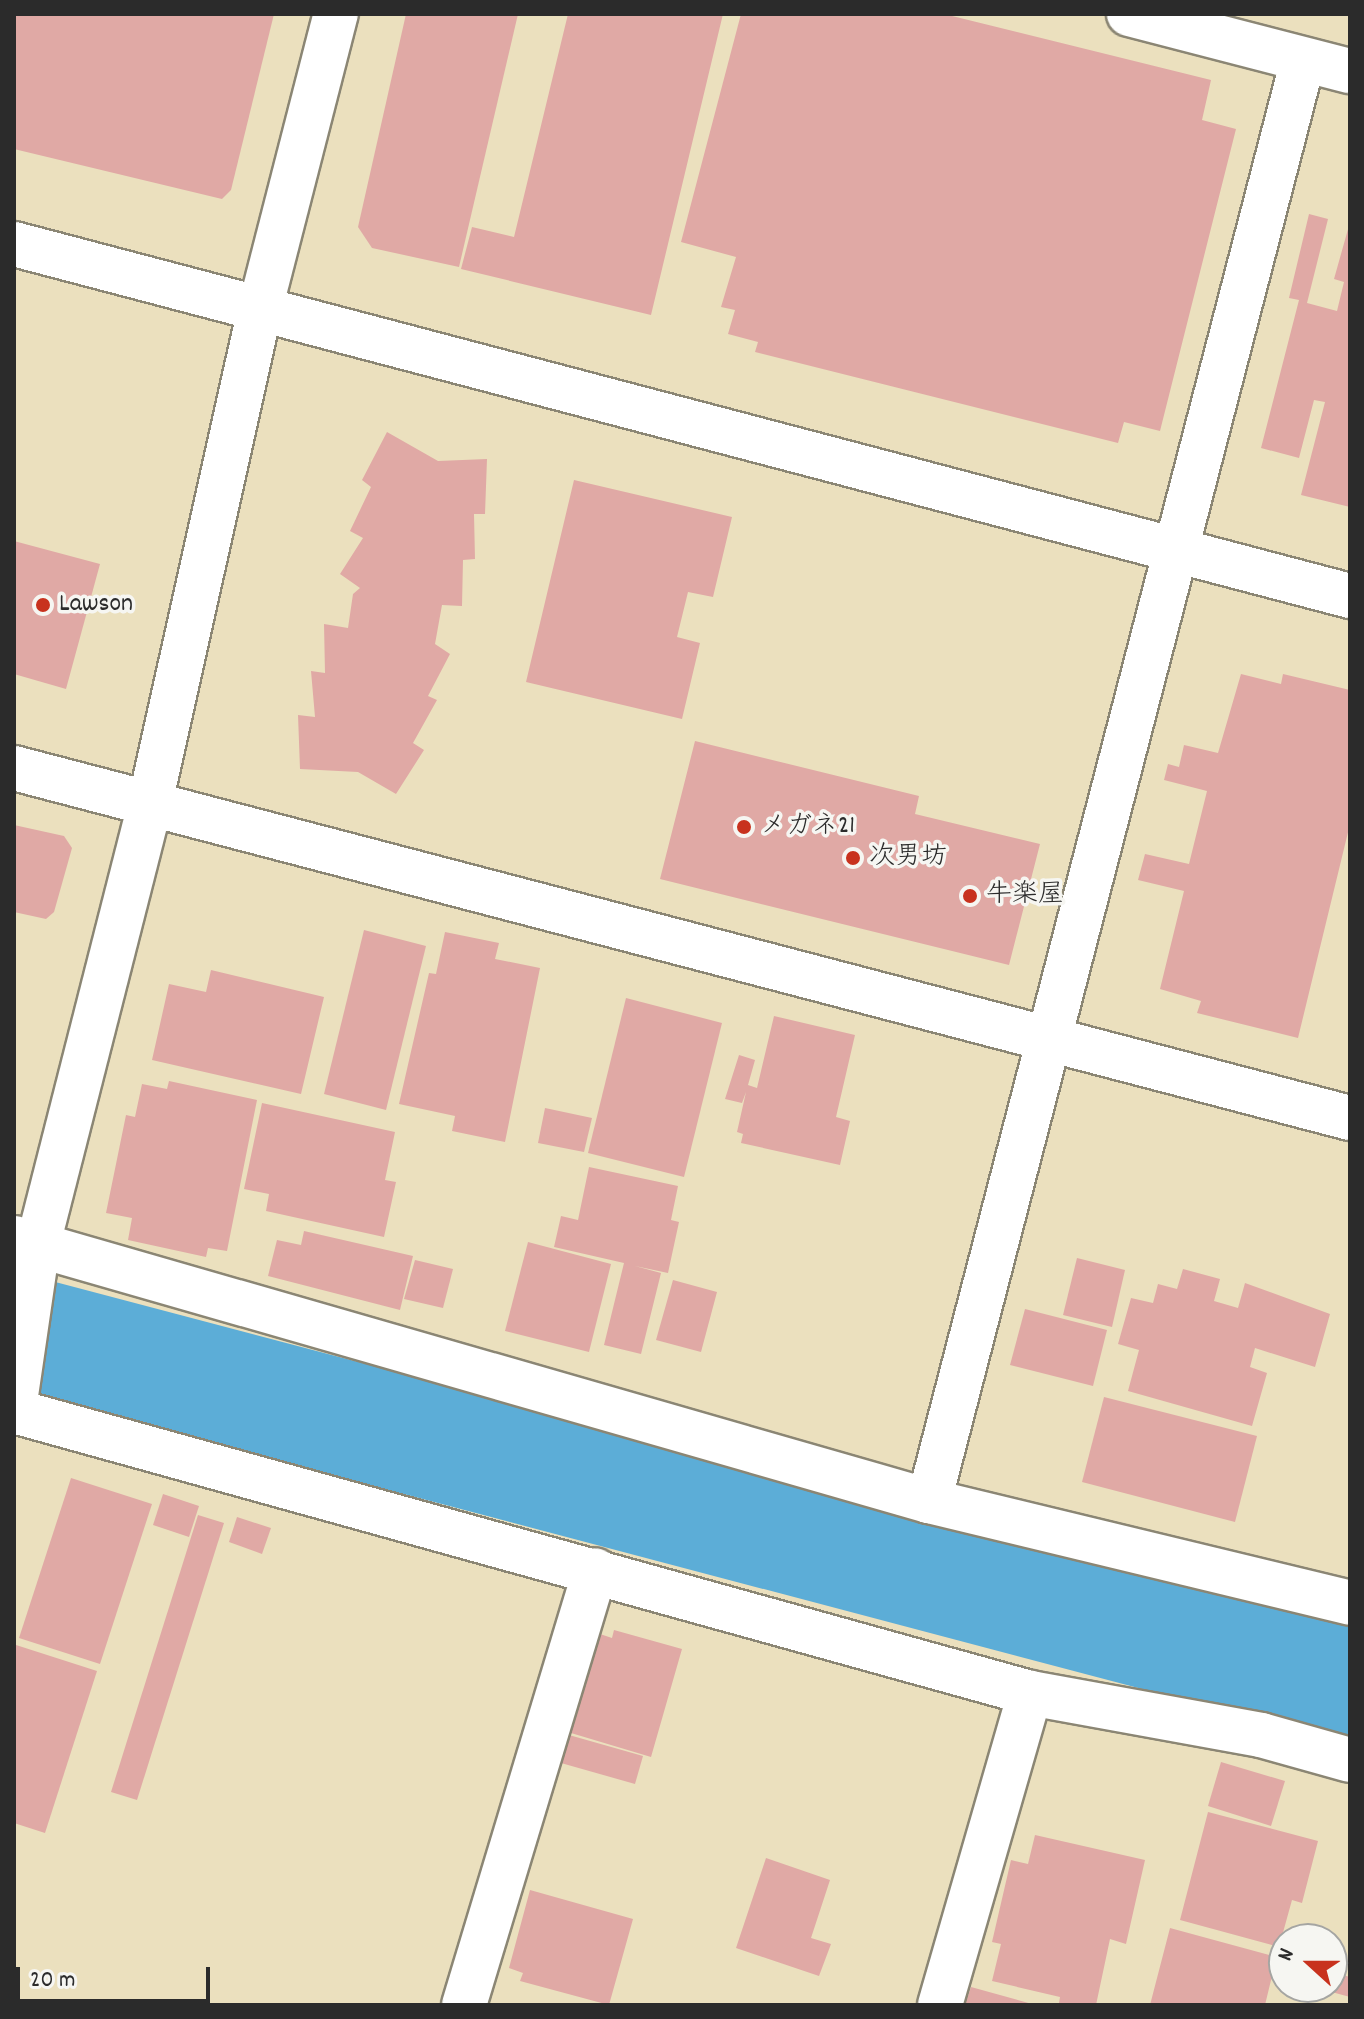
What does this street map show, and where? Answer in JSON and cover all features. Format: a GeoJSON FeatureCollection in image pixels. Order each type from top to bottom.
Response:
{"type":"FeatureCollection","features":[{"type":"Feature","properties":{"kind":"street"},"geometry":{"type":"LineString","coordinates":[[336,14],[260,309],[150,803],[26,1241],[14,1410],[1030,1693],[1261,1735],[1350,1760]]}},
{"type":"Feature","properties":{"kind":"street"},"geometry":{"type":"LineString","coordinates":[[1129,14],[1350,71]]}},
{"type":"Feature","properties":{"kind":"street"},"geometry":{"type":"LineString","coordinates":[[929,1501],[1179,551],[1303,60]]}},
{"type":"Feature","properties":{"kind":"street"},"geometry":{"type":"LineString","coordinates":[[14,244],[1350,596]]}},
{"type":"Feature","properties":{"kind":"street"},"geometry":{"type":"LineString","coordinates":[[14,768],[1350,1118]]}},
{"type":"Feature","properties":{"kind":"street"},"geometry":{"type":"LineString","coordinates":[[26,1241],[929,1501],[1350,1603]]}},
{"type":"Feature","properties":{"kind":"street"},"geometry":{"type":"LineString","coordinates":[[464,2005],[595,1570]]}},
{"type":"Feature","properties":{"kind":"street"},"geometry":{"type":"LineString","coordinates":[[940,2005],[1030,1693]]}},
{"type":"Feature","properties":{"kind":"building"},"geometry":{"type":"Polygon","coordinates":[[[14,14],[274,14],[231,190],[222,199],[14,149],[14,14]]]}},
{"type":"Feature","properties":{"kind":"building"},"geometry":{"type":"Polygon","coordinates":[[[406,14],[518,14],[459,267],[372,248],[358,227],[406,14]]]}},
{"type":"Feature","properties":{"kind":"building"},"geometry":{"type":"Polygon","coordinates":[[[568,14],[723,14],[651,315],[461,269],[472,227],[514,237],[568,14]]]}},
{"type":"Feature","properties":{"kind":"building"},"geometry":{"type":"Polygon","coordinates":[[[741,14],[944,14],[1211,80],[1202,120],[1236,129],[1160,431],[1124,422],[1118,443],[755,352],[758,342],[728,334],[735,310],[721,307],[736,257],[681,242],[741,14]]]}},
{"type":"Feature","properties":{"kind":"building"},"geometry":{"type":"Polygon","coordinates":[[[1309,214],[1328,219],[1307,303],[1337,311],[1344,282],[1334,279],[1350,222],[1350,507],[1301,495],[1325,402],[1314,400],[1299,458],[1261,448],[1299,300],[1289,298],[1309,214]]]}},
{"type":"Feature","properties":{"kind":"building"},"geometry":{"type":"Polygon","coordinates":[[[387,432],[438,461],[487,459],[485,514],[474,514],[475,559],[463,560],[462,606],[442,605],[435,644],[450,654],[428,696],[437,700],[413,743],[424,750],[396,794],[358,772],[300,769],[298,715],[315,717],[311,671],[325,673],[324,624],[348,628],[353,594],[360,588],[340,574],[363,538],[350,531],[371,487],[362,480],[387,432]]]}},
{"type":"Feature","properties":{"kind":"building"},"geometry":{"type":"Polygon","coordinates":[[[574,480],[732,517],[713,597],[688,592],[677,637],[700,643],[682,719],[526,682],[574,480]]]}},
{"type":"Feature","properties":{"kind":"building"},"geometry":{"type":"Polygon","coordinates":[[[14,541],[100,564],[66,689],[14,674],[14,541]]]}},
{"type":"Feature","properties":{"kind":"building"},"geometry":{"type":"Polygon","coordinates":[[[1241,674],[1281,684],[1283,674],[1350,690],[1350,824],[1298,1038],[1197,1013],[1201,1001],[1160,989],[1184,891],[1138,880],[1145,854],[1189,864],[1207,791],[1164,780],[1168,764],[1179,767],[1184,745],[1218,753],[1241,674]]]}},
{"type":"Feature","properties":{"kind":"building"},"geometry":{"type":"Polygon","coordinates":[[[695,741],[919,796],[915,814],[1040,844],[1009,965],[660,879],[695,741]]]}},
{"type":"Feature","properties":{"kind":"building"},"geometry":{"type":"Polygon","coordinates":[[[14,825],[64,836],[72,848],[54,912],[46,919],[14,912],[14,825]]]}},
{"type":"Feature","properties":{"kind":"building"},"geometry":{"type":"Polygon","coordinates":[[[364,930],[426,946],[386,1110],[324,1094],[364,930]]]}},
{"type":"Feature","properties":{"kind":"building"},"geometry":{"type":"Polygon","coordinates":[[[445,932],[499,943],[495,959],[540,968],[505,1142],[452,1131],[455,1116],[399,1104],[429,973],[436,974],[445,932]]]}},
{"type":"Feature","properties":{"kind":"building"},"geometry":{"type":"Polygon","coordinates":[[[211,970],[324,997],[301,1094],[152,1060],[169,984],[206,992],[211,970]]]}},
{"type":"Feature","properties":{"kind":"building"},"geometry":{"type":"Polygon","coordinates":[[[626,998],[722,1023],[684,1177],[588,1153],[626,998]]]}},
{"type":"Feature","properties":{"kind":"building"},"geometry":{"type":"Polygon","coordinates":[[[774,1016],[855,1035],[836,1117],[850,1121],[840,1165],[741,1143],[743,1134],[737,1132],[746,1092],[742,1103],[725,1099],[739,1055],[755,1060],[748,1085],[757,1088],[774,1016]]]}},
{"type":"Feature","properties":{"kind":"building"},"geometry":{"type":"Polygon","coordinates":[[[169,1081],[257,1100],[227,1251],[208,1248],[206,1257],[128,1240],[132,1218],[106,1213],[126,1115],[135,1117],[142,1084],[167,1089],[169,1081]]]}},
{"type":"Feature","properties":{"kind":"building"},"geometry":{"type":"Polygon","coordinates":[[[262,1103],[395,1132],[385,1180],[396,1182],[384,1237],[266,1211],[269,1194],[244,1189],[262,1103]]]}},
{"type":"Feature","properties":{"kind":"building"},"geometry":{"type":"Polygon","coordinates":[[[545,1108],[592,1118],[584,1152],[538,1143],[545,1108]]]}},
{"type":"Feature","properties":{"kind":"building"},"geometry":{"type":"Polygon","coordinates":[[[589,1167],[678,1186],[671,1220],[679,1222],[668,1273],[635,1266],[661,1273],[641,1354],[604,1345],[624,1263],[554,1247],[561,1216],[578,1220],[589,1167]]]}},
{"type":"Feature","properties":{"kind":"building"},"geometry":{"type":"Polygon","coordinates":[[[304,1231],[413,1256],[400,1310],[268,1276],[277,1240],[301,1245],[304,1231]]]}},
{"type":"Feature","properties":{"kind":"building"},"geometry":{"type":"Polygon","coordinates":[[[528,1242],[611,1264],[589,1352],[505,1331],[528,1242]]]}},
{"type":"Feature","properties":{"kind":"building"},"geometry":{"type":"Polygon","coordinates":[[[1077,1258],[1125,1270],[1112,1327],[1063,1315],[1077,1258]]]}},
{"type":"Feature","properties":{"kind":"building"},"geometry":{"type":"Polygon","coordinates":[[[415,1260],[453,1269],[443,1308],[404,1299],[415,1260]]]}},
{"type":"Feature","properties":{"kind":"building"},"geometry":{"type":"Polygon","coordinates":[[[1183,1269],[1220,1279],[1214,1301],[1238,1308],[1245,1283],[1330,1314],[1315,1367],[1255,1348],[1250,1367],[1267,1373],[1252,1426],[1128,1391],[1139,1350],[1118,1344],[1131,1298],[1153,1303],[1158,1284],[1177,1289],[1183,1269]]]}},
{"type":"Feature","properties":{"kind":"building"},"geometry":{"type":"Polygon","coordinates":[[[673,1280],[717,1292],[701,1352],[656,1340],[673,1280]]]}},
{"type":"Feature","properties":{"kind":"building"},"geometry":{"type":"Polygon","coordinates":[[[1025,1309],[1107,1330],[1093,1386],[1010,1365],[1025,1309]]]}},
{"type":"Feature","properties":{"kind":"building"},"geometry":{"type":"Polygon","coordinates":[[[1104,1397],[1257,1436],[1235,1522],[1082,1482],[1104,1397]]]}},
{"type":"Feature","properties":{"kind":"building"},"geometry":{"type":"Polygon","coordinates":[[[71,1478],[152,1504],[100,1664],[19,1638],[71,1478]]]}},
{"type":"Feature","properties":{"kind":"building"},"geometry":{"type":"Polygon","coordinates":[[[163,1494],[199,1506],[189,1537],[153,1525],[163,1494]]]}},
{"type":"Feature","properties":{"kind":"building"},"geometry":{"type":"Polygon","coordinates":[[[198,1515],[224,1523],[137,1800],[111,1792],[198,1515]]]}},
{"type":"Feature","properties":{"kind":"building"},"geometry":{"type":"Polygon","coordinates":[[[237,1517],[271,1528],[262,1554],[229,1542],[237,1517]]]}},
{"type":"Feature","properties":{"kind":"building"},"geometry":{"type":"Polygon","coordinates":[[[614,1630],[682,1649],[651,1757],[571,1733],[600,1634],[612,1638],[614,1630]]]}},
{"type":"Feature","properties":{"kind":"building"},"geometry":{"type":"Polygon","coordinates":[[[16,1645],[97,1671],[45,1833],[14,1823],[16,1645]]]}},
{"type":"Feature","properties":{"kind":"building"},"geometry":{"type":"Polygon","coordinates":[[[569,1735],[643,1756],[635,1784],[561,1763],[569,1735]]]}},
{"type":"Feature","properties":{"kind":"building"},"geometry":{"type":"Polygon","coordinates":[[[1221,1762],[1285,1781],[1271,1826],[1208,1806],[1221,1762]]]}},
{"type":"Feature","properties":{"kind":"building"},"geometry":{"type":"Polygon","coordinates":[[[1208,1812],[1318,1841],[1302,1903],[1292,1900],[1286,1923],[1268,1923],[1268,1944],[1180,1920],[1208,1812]]]}},
{"type":"Feature","properties":{"kind":"building"},"geometry":{"type":"Polygon","coordinates":[[[1035,1835],[1145,1860],[1126,1944],[1110,1939],[1096,2005],[1066,2005],[1059,2003],[1060,1997],[992,1981],[1001,1944],[992,1942],[1011,1860],[1028,1864],[1035,1835]]]}},
{"type":"Feature","properties":{"kind":"building"},"geometry":{"type":"Polygon","coordinates":[[[766,1858],[830,1880],[811,1938],[831,1944],[819,1976],[736,1948],[766,1858]]]}},
{"type":"Feature","properties":{"kind":"building"},"geometry":{"type":"Polygon","coordinates":[[[530,1890],[633,1919],[609,2005],[520,1981],[523,1973],[509,1968],[530,1890]]]}},
{"type":"Feature","properties":{"kind":"building"},"geometry":{"type":"Polygon","coordinates":[[[1170,1928],[1268,1955],[1265,2005],[1150,2005],[1170,1928]]]}},
{"type":"Feature","properties":{"kind":"building"},"geometry":{"type":"Polygon","coordinates":[[[1348,1976],[1350,1977],[1348,1996],[1348,1976]]]}},
{"type":"Feature","properties":{"kind":"building"},"geometry":{"type":"Polygon","coordinates":[[[971,1987],[1032,2004],[1032,2005],[965,2005],[971,1987]]]}},
{"type":"Feature","properties":{"kind":"waterway"},"geometry":{"type":"LineString","coordinates":[[14,1331],[1350,1684]]}},
{"type":"Feature","properties":{"kind":"place","name":"Lawson"},"geometry":{"type":"Point","coordinates":[43,605]}},
{"type":"Feature","properties":{"kind":"place","name":"メガネ21"},"geometry":{"type":"Point","coordinates":[744,827]}},
{"type":"Feature","properties":{"kind":"place","name":"次男坊"},"geometry":{"type":"Point","coordinates":[853,858]}},
{"type":"Feature","properties":{"kind":"place","name":"牛楽屋"},"geometry":{"type":"Point","coordinates":[970,896]}}]}
